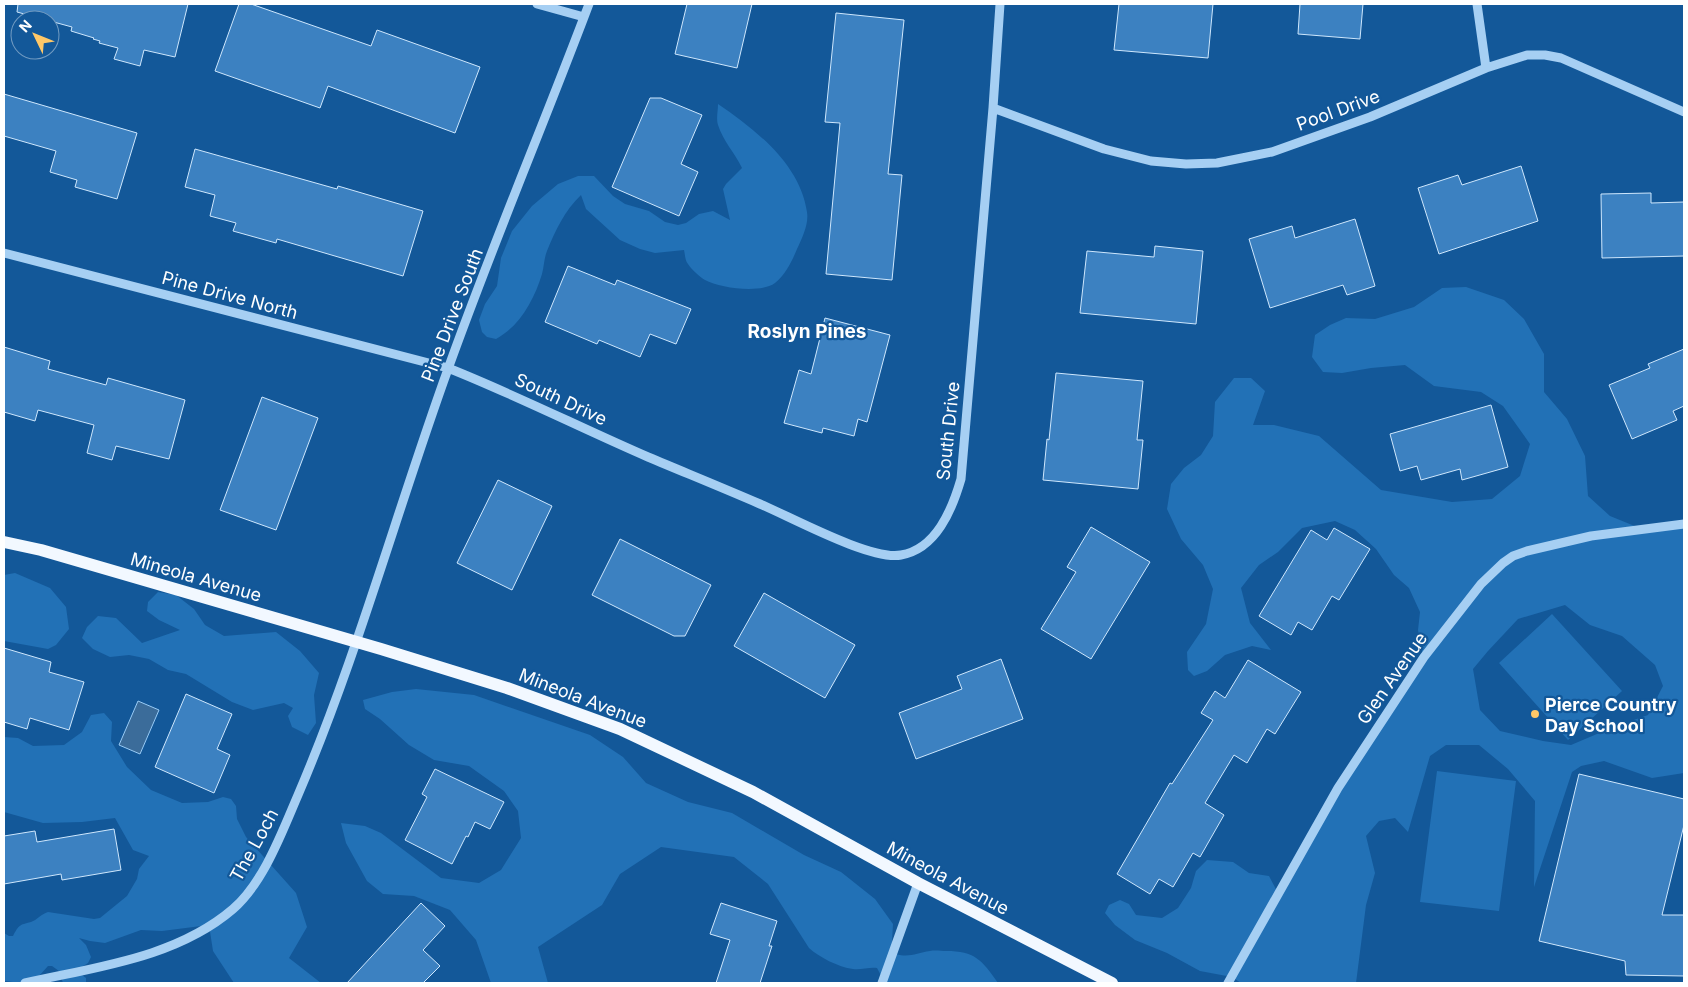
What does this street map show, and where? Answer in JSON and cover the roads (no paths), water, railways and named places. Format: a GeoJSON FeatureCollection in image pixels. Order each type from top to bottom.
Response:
{"type":"FeatureCollection","features":[{"type":"Feature","properties":{"kind":"main road","name":"Mineola Avenue"},"geometry":{"type":"LineString","coordinates":[[4,542],[41,550],[355,641],[507,688],[620,729],[754,792],[918,883],[1112,983]]}},
{"type":"Feature","properties":{"kind":"street"},"geometry":{"type":"LineString","coordinates":[[537,4],[584,17]]}},
{"type":"Feature","properties":{"kind":"street","name":"Pine Drive South"},"geometry":{"type":"LineString","coordinates":[[355,641],[448,368],[589,4]]}},
{"type":"Feature","properties":{"kind":"street","name":"South Drive"},"geometry":{"type":"LineString","coordinates":[[448,368],[503,390],[648,457],[870,552],[887,556],[900,556],[923,546],[944,522],[955,501],[961,480],[993,108],[1000,4]]}},
{"type":"Feature","properties":{"kind":"street"},"geometry":{"type":"LineString","coordinates":[[1477,4],[1486,68]]}},
{"type":"Feature","properties":{"kind":"street","name":"Pool Drive"},"geometry":{"type":"LineString","coordinates":[[993,108],[1104,149],[1151,160],[1186,164],[1217,163],[1272,152],[1370,117],[1486,68],[1527,56],[1545,54],[1561,58],[1684,112]]}},
{"type":"Feature","properties":{"kind":"street","name":"Pine Drive North"},"geometry":{"type":"LineString","coordinates":[[4,252],[448,368]]}},
{"type":"Feature","properties":{"kind":"street","name":"Glen Avenue"},"geometry":{"type":"LineString","coordinates":[[1228,983],[1358,756],[1424,657],[1493,571],[1514,556],[1527,551],[1591,536],[1684,524]]}},
{"type":"Feature","properties":{"kind":"street","name":"The Loch"},"geometry":{"type":"LineString","coordinates":[[25,983],[158,950],[210,925],[233,908],[248,892],[261,873],[290,814],[312,762],[355,641]]}},
{"type":"Feature","properties":{"kind":"street"},"geometry":{"type":"LineString","coordinates":[[882,983],[918,883]]}},
{"type":"Feature","properties":{"kind":"place","name":"Pierce Country Day School"},"geometry":{"type":"Point","coordinates":[1535,714]}},
{"type":"Feature","properties":{"kind":"district","name":"Roslyn Pines"},"geometry":{"type":"Point","coordinates":[807,331]}}]}
